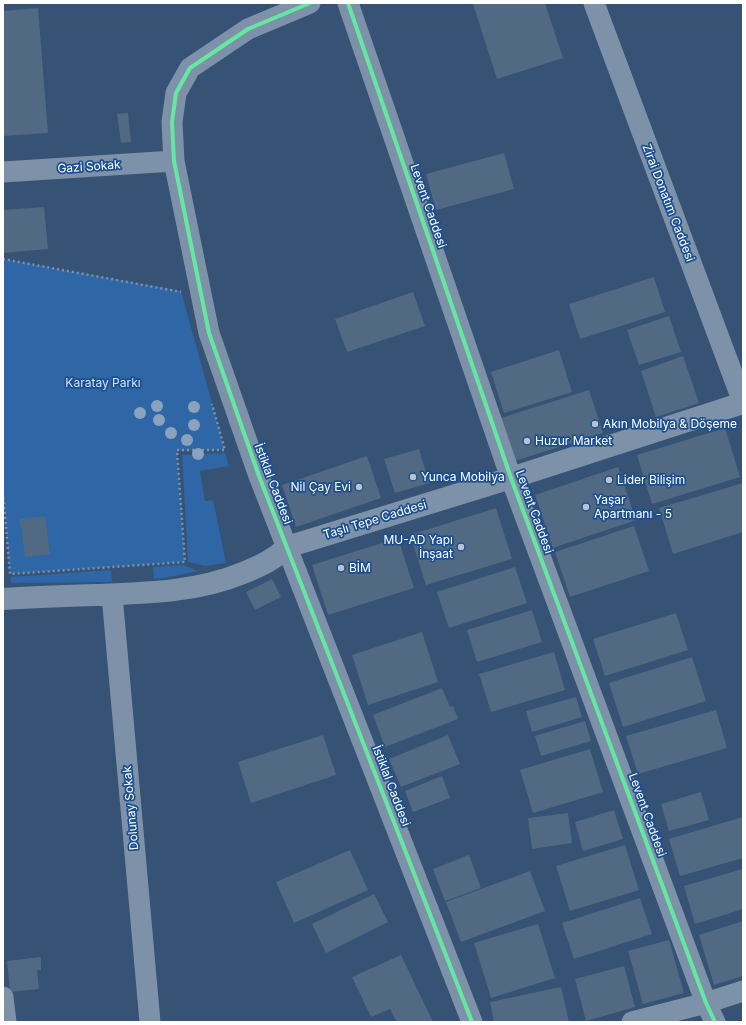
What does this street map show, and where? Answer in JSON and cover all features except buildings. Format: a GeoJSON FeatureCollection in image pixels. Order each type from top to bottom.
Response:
{"type":"FeatureCollection","features":[{"type":"Feature","properties":{"kind":"street","name":"İstiklal Caddesi"},"geometry":{"type":"LineString","coordinates":[[310,3],[248,29],[190,68],[176,93],[172,122],[174,162],[209,333],[259,476],[472,1022]]}},
{"type":"Feature","properties":{"kind":"street","name":"Levent Caddesi"},"geometry":{"type":"LineString","coordinates":[[348,3],[511,478],[706,1003],[715,1022]]}},
{"type":"Feature","properties":{"kind":"street","name":"Zirai Donatım Caddesi"},"geometry":{"type":"LineString","coordinates":[[594,3],[743,402]]}},
{"type":"Feature","properties":{"kind":"street","name":"Gazi Sokak"},"geometry":{"type":"LineString","coordinates":[[3,172],[174,162]]}},
{"type":"Feature","properties":{"kind":"street","name":"Taşlı Tepe Caddesi"},"geometry":{"type":"LineString","coordinates":[[3,599],[139,594],[184,590],[212,584],[238,576],[269,562],[278,557],[287,547],[511,478],[743,402]]}},
{"type":"Feature","properties":{"kind":"street","name":"Dolunay Sokak"},"geometry":{"type":"LineString","coordinates":[[112,595],[150,1022]]}},
{"type":"Feature","properties":{"kind":"street"},"geometry":{"type":"LineString","coordinates":[[632,1022],[706,1003],[743,991]]}},
{"type":"Feature","properties":{"kind":"street"},"geometry":{"type":"LineString","coordinates":[[3,997],[6,1022]]}},
{"type":"Feature","properties":{"kind":"path"},"geometry":{"type":"LineString","coordinates":[[3,259],[181,291],[183,298]]}},
{"type":"Feature","properties":{"kind":"path"},"geometry":{"type":"LineString","coordinates":[[3,492],[10,574],[185,562],[177,450],[225,450],[212,404]]}},
{"type":"Feature","properties":{"kind":"green space","name":"Karatay Parkı"},"geometry":{"type":"Polygon","coordinates":[[[3,259],[181,291],[225,450],[177,451],[185,562],[10,574],[3,492],[3,259]]]}},
{"type":"Feature","properties":{"kind":"green space"},"geometry":{"type":"Polygon","coordinates":[[[225,453],[229,466],[200,471],[205,501],[213,500],[226,563],[205,566],[188,562],[182,455],[225,453]]]}},
{"type":"Feature","properties":{"kind":"green space"},"geometry":{"type":"Polygon","coordinates":[[[183,565],[198,571],[154,579],[153,567],[183,565]]]}},
{"type":"Feature","properties":{"kind":"green space"},"geometry":{"type":"Polygon","coordinates":[[[111,570],[112,582],[11,583],[10,577],[111,570]]]}},
{"type":"Feature","properties":{"kind":"cycle path"},"geometry":{"type":"LineString","coordinates":[[310,3],[248,29],[190,68],[176,93],[172,122],[174,161],[209,333],[259,476],[472,1022]]}},
{"type":"Feature","properties":{"kind":"cycle path"},"geometry":{"type":"LineString","coordinates":[[348,3],[511,478],[706,1003],[715,1022]]}},
{"type":"Feature","properties":{"kind":"place","name":"Akın Mobilya & Döşeme"},"geometry":{"type":"Point","coordinates":[595,424]}},
{"type":"Feature","properties":{"kind":"place","name":"Huzur Market"},"geometry":{"type":"Point","coordinates":[527,441]}},
{"type":"Feature","properties":{"kind":"place","name":"Yunca Mobilya"},"geometry":{"type":"Point","coordinates":[413,477]}},
{"type":"Feature","properties":{"kind":"place","name":"Lider Bilişim"},"geometry":{"type":"Point","coordinates":[609,480]}},
{"type":"Feature","properties":{"kind":"place","name":"Nil Çay Evi"},"geometry":{"type":"Point","coordinates":[359,487]}},
{"type":"Feature","properties":{"kind":"place","name":"Yaşar Apartmanı - 5"},"geometry":{"type":"Point","coordinates":[586,507]}},
{"type":"Feature","properties":{"kind":"place","name":"MU-AD Yapı İnşaat"},"geometry":{"type":"Point","coordinates":[461,547]}},
{"type":"Feature","properties":{"kind":"place","name":"BİM"},"geometry":{"type":"Point","coordinates":[341,568]}}]}
